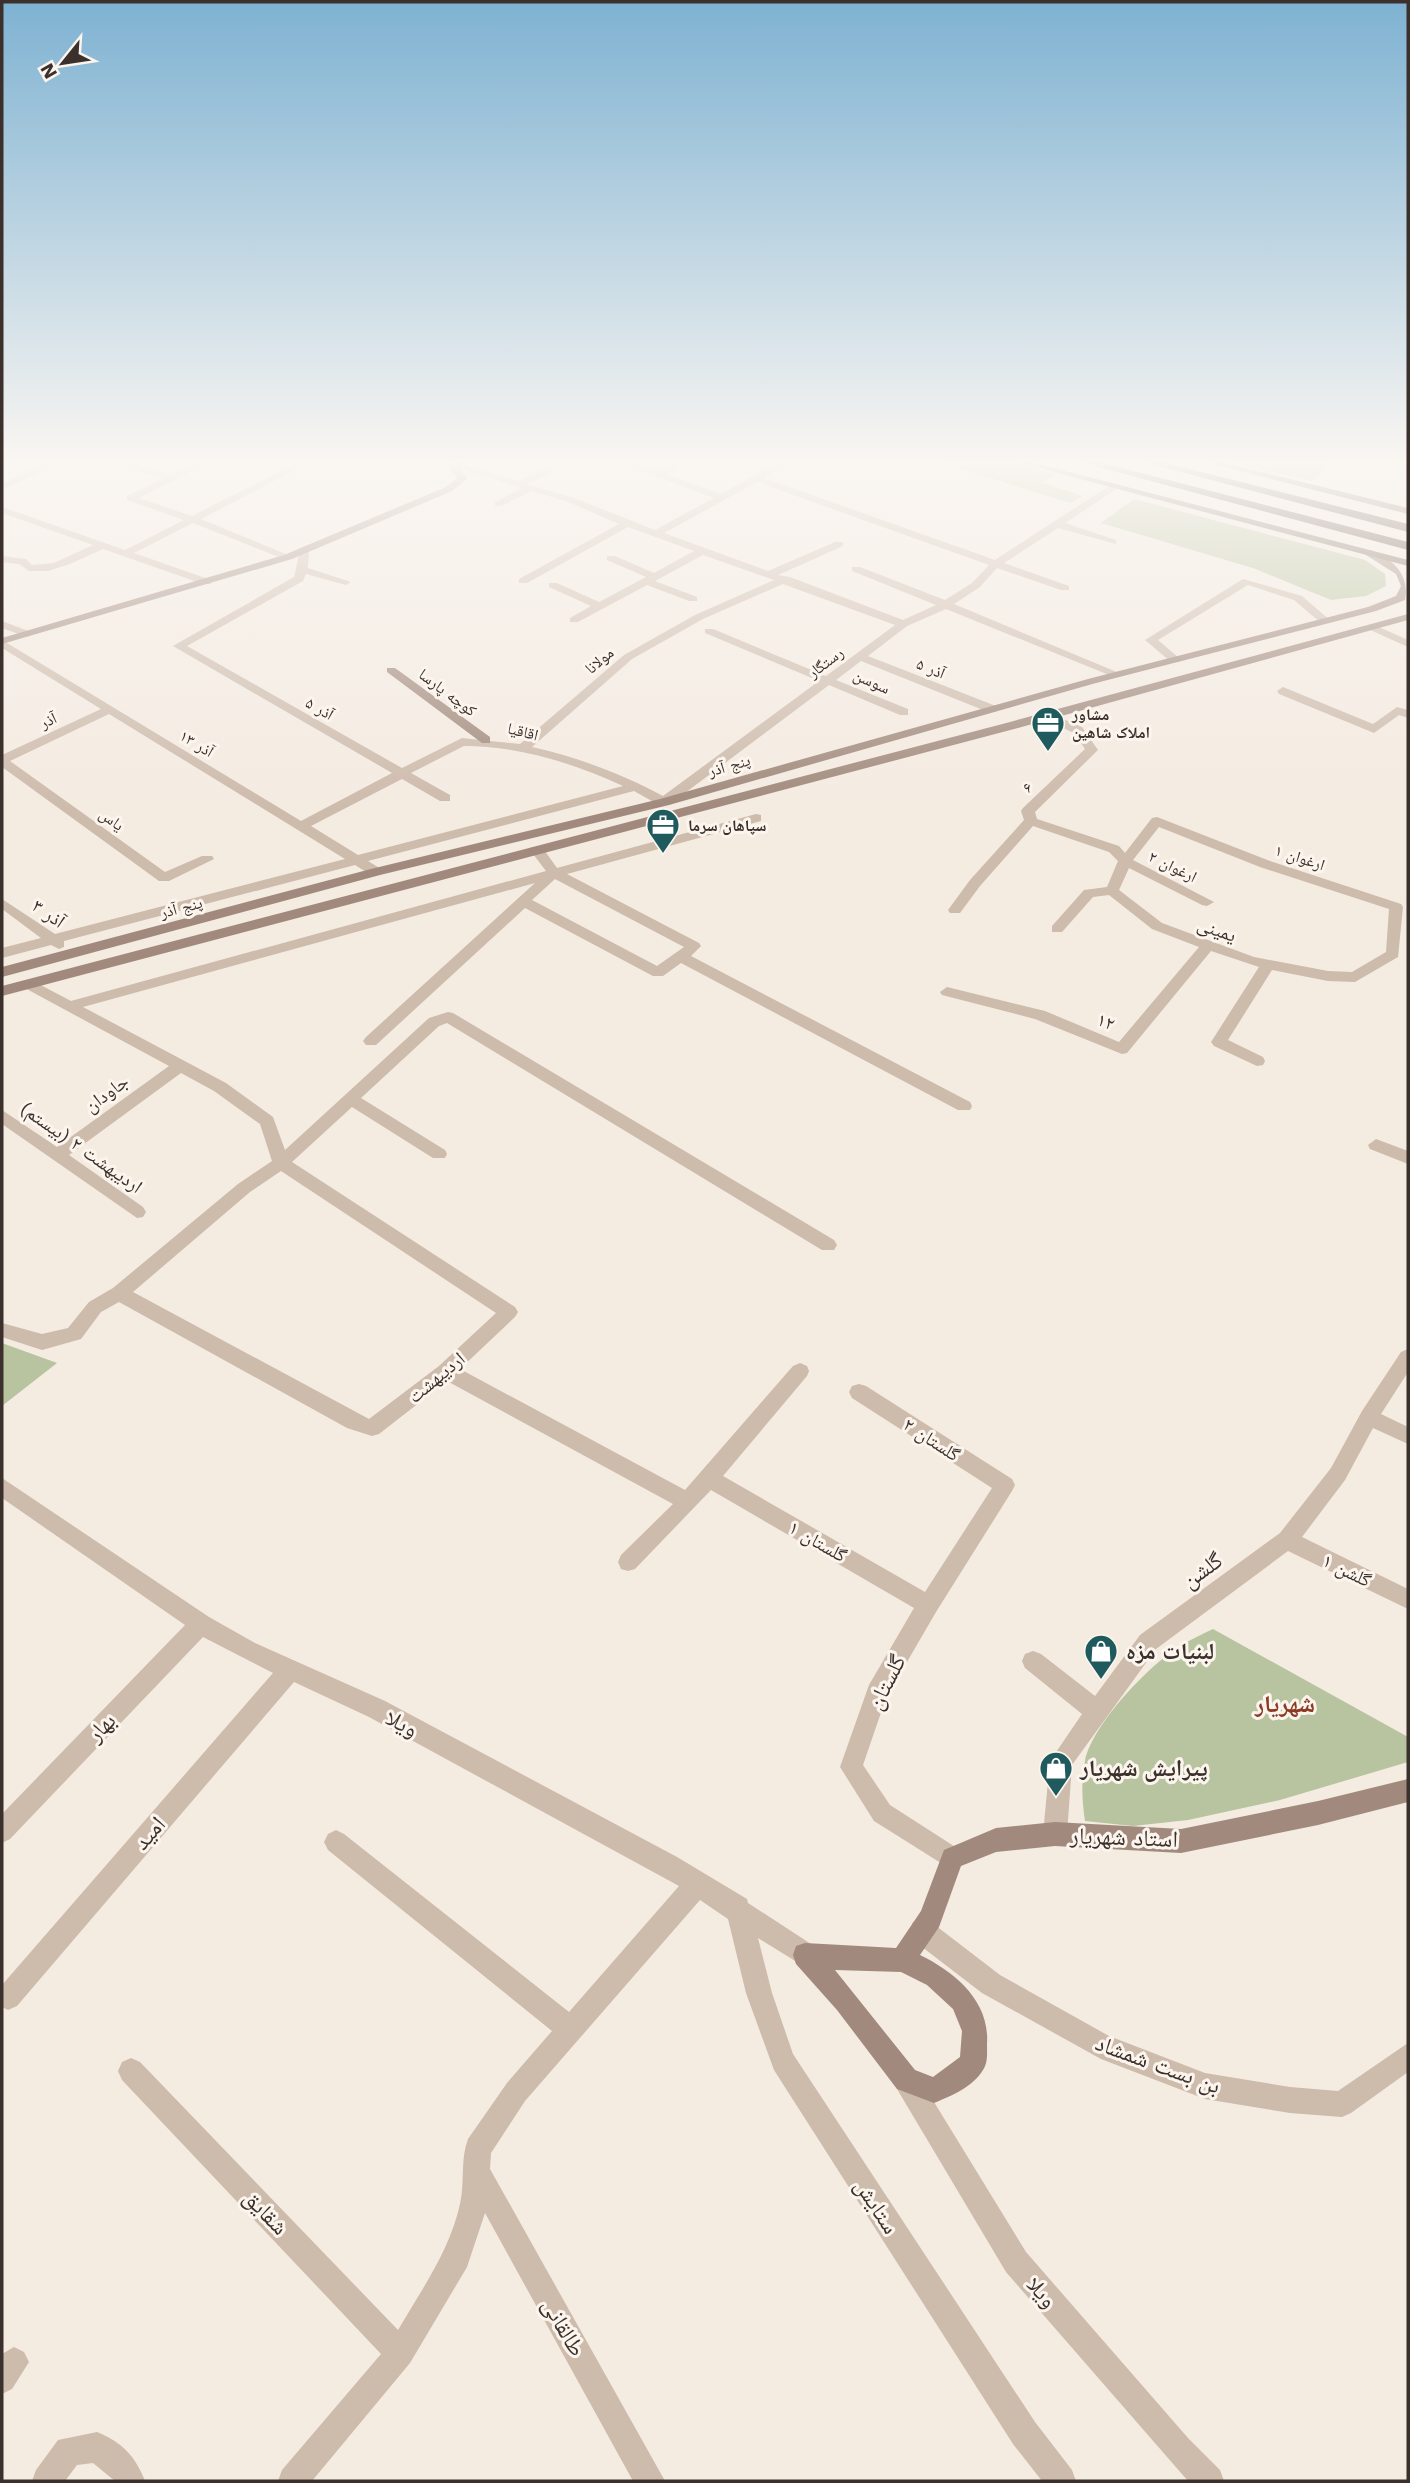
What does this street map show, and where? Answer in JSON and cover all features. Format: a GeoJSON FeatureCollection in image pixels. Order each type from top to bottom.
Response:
{"type":"FeatureCollection","features":[{"type":"Feature","properties":{"kind":"main road"},"geometry":{"type":"LineString","coordinates":[[2,642],[221,578]]}},
{"type":"Feature","properties":{"kind":"main road","name":"پنج آذر"},"geometry":{"type":"LineString","coordinates":[[2,972],[376,872],[664,802],[992,709],[1325,621],[1405,597],[1403,578]]}},
{"type":"Feature","properties":{"kind":"main road","name":"پنج آذر"},"geometry":{"type":"LineString","coordinates":[[2,991],[1047,716],[1408,617]]}},
{"type":"Feature","properties":{"kind":"main road","name":"کوچه پارسا"},"geometry":{"type":"LineString","coordinates":[[391,670],[486,740]]}},
{"type":"Feature","properties":{"kind":"main road"},"geometry":{"type":"LineString","coordinates":[[549,828],[561,844]]}},
{"type":"Feature","properties":{"kind":"main road"},"geometry":{"type":"LineString","coordinates":[[490,843],[499,860]]}},
{"type":"Feature","properties":{"kind":"main road","name":"استاد شهریار"},"geometry":{"type":"LineString","coordinates":[[951,1858],[996,1840],[1055,1834],[1181,1841],[1318,1813],[1408,1790]]}},
{"type":"Feature","properties":{"kind":"main road"},"geometry":{"type":"LineString","coordinates":[[902,1959],[922,1931],[951,1858]]}},
{"type":"Feature","properties":{"kind":"main road"},"geometry":{"type":"LineString","coordinates":[[805,1955],[867,1960],[902,1959],[936,1976],[962,2000],[975,2031],[973,2063],[951,2082],[934,2090],[906,2080],[846,2001],[805,1955]]}},
{"type":"Feature","properties":{"kind":"street"},"geometry":{"type":"LineString","coordinates":[[195,578],[207,582]]}},
{"type":"Feature","properties":{"kind":"street","name":"آذر ۵"},"geometry":{"type":"LineString","coordinates":[[300,578],[179,646],[445,797]]}},
{"type":"Feature","properties":{"kind":"street"},"geometry":{"type":"LineString","coordinates":[[331,578],[346,582]]}},
{"type":"Feature","properties":{"kind":"street"},"geometry":{"type":"LineString","coordinates":[[523,581],[529,578]]}},
{"type":"Feature","properties":{"kind":"street"},"geometry":{"type":"LineString","coordinates":[[783,578],[903,624]]}},
{"type":"Feature","properties":{"kind":"street"},"geometry":{"type":"LineString","coordinates":[[878,578],[997,623],[1028,639],[1118,675]]}},
{"type":"Feature","properties":{"kind":"street","name":"رستگار"},"geometry":{"type":"LineString","coordinates":[[664,802],[903,624],[945,605],[982,578]]}},
{"type":"Feature","properties":{"kind":"street"},"geometry":{"type":"LineString","coordinates":[[1035,578],[1065,588]]}},
{"type":"Feature","properties":{"kind":"street"},"geometry":{"type":"LineString","coordinates":[[574,620],[651,579],[693,599]]}},
{"type":"Feature","properties":{"kind":"street","name":"مولانا"},"geometry":{"type":"LineString","coordinates":[[522,748],[628,657],[699,617],[786,579]]}},
{"type":"Feature","properties":{"kind":"street"},"geometry":{"type":"LineString","coordinates":[[1175,660],[1151,640],[1247,581],[1298,598],[1325,621]]}},
{"type":"Feature","properties":{"kind":"street"},"geometry":{"type":"LineString","coordinates":[[552,585],[599,606]]}},
{"type":"Feature","properties":{"kind":"street"},"geometry":{"type":"LineString","coordinates":[[2,624],[27,635]]}},
{"type":"Feature","properties":{"kind":"street"},"geometry":{"type":"LineString","coordinates":[[1372,627],[1408,643]]}},
{"type":"Feature","properties":{"kind":"street","name":"سوسن"},"geometry":{"type":"LineString","coordinates":[[709,631],[904,712]]}},
{"type":"Feature","properties":{"kind":"street","name":"۱۳ آذر"},"geometry":{"type":"LineString","coordinates":[[2,642],[108,710],[376,872]]}},
{"type":"Feature","properties":{"kind":"street","name":"آذر ۵"},"geometry":{"type":"LineString","coordinates":[[859,656],[992,709]]}},
{"type":"Feature","properties":{"kind":"street"},"geometry":{"type":"LineString","coordinates":[[1283,691],[1374,729],[1397,711],[1408,714]]}},
{"type":"Feature","properties":{"kind":"street","name":"آذر"},"geometry":{"type":"LineString","coordinates":[[2,760],[108,710]]}},
{"type":"Feature","properties":{"kind":"street","name":"۶"},"geometry":{"type":"LineString","coordinates":[[1047,716],[1077,730],[1092,750],[1028,811],[1031,821],[1114,849],[1125,861]]}},
{"type":"Feature","properties":{"kind":"street","name":"اقاقیا"},"geometry":{"type":"LineString","coordinates":[[301,826],[462,742],[486,740],[522,748],[638,786],[664,802]]}},
{"type":"Feature","properties":{"kind":"street","name":"یاس"},"geometry":{"type":"LineString","coordinates":[[2,760],[164,878],[207,859]]}},
{"type":"Feature","properties":{"kind":"street"},"geometry":{"type":"LineString","coordinates":[[2,953],[638,786]]}},
{"type":"Feature","properties":{"kind":"street"},"geometry":{"type":"LineString","coordinates":[[69,1006],[756,818]]}},
{"type":"Feature","properties":{"kind":"street"},"geometry":{"type":"LineString","coordinates":[[955,910],[1031,821]]}},
{"type":"Feature","properties":{"kind":"street","name":"ارغوان ۱"},"geometry":{"type":"LineString","coordinates":[[1125,861],[1157,821],[1265,864],[1396,907],[1393,954],[1355,977]]}},
{"type":"Feature","properties":{"kind":"street"},"geometry":{"type":"LineString","coordinates":[[525,902],[658,974],[694,946],[554,873],[537,850]]}},
{"type":"Feature","properties":{"kind":"street"},"geometry":{"type":"LineString","coordinates":[[1057,929],[1088,893],[1112,891],[1125,861]]}},
{"type":"Feature","properties":{"kind":"street","name":"ارغوان ۲"},"geometry":{"type":"LineString","coordinates":[[1125,861],[1207,902]]}},
{"type":"Feature","properties":{"kind":"street"},"geometry":{"type":"LineString","coordinates":[[371,1041],[554,873]]}},
{"type":"Feature","properties":{"kind":"street","name":"یمینی"},"geometry":{"type":"LineString","coordinates":[[1112,891],[1157,926],[1208,946],[1268,964],[1328,976],[1355,977]]}},
{"type":"Feature","properties":{"kind":"street","name":"آذر ۳"},"geometry":{"type":"LineString","coordinates":[[2,903],[74,954]]}},
{"type":"Feature","properties":{"kind":"street","name":"۱۲"},"geometry":{"type":"LineString","coordinates":[[947,992],[1041,1015],[1122,1049],[1208,946]]}},
{"type":"Feature","properties":{"kind":"street"},"geometry":{"type":"LineString","coordinates":[[682,957],[964,1106]]}},
{"type":"Feature","properties":{"kind":"street"},"geometry":{"type":"LineString","coordinates":[[1257,1061],[1219,1042],[1268,964]]}},
{"type":"Feature","properties":{"kind":"street"},"geometry":{"type":"LineString","coordinates":[[28,984],[220,1087],[267,1121],[281,1163]]}},
{"type":"Feature","properties":{"kind":"street"},"geometry":{"type":"LineString","coordinates":[[2,1330],[42,1342],[74,1334],[95,1307],[119,1293],[244,1188],[281,1163],[434,1022],[448,1017],[828,1245]]}},
{"type":"Feature","properties":{"kind":"street","name":"جاودان"},"geometry":{"type":"LineString","coordinates":[[57,1155],[180,1066]]}},
{"type":"Feature","properties":{"kind":"street"},"geometry":{"type":"LineString","coordinates":[[351,1099],[439,1154]]}},
{"type":"Feature","properties":{"kind":"street","name":"اردیبهشت ۲ (بیستم)"},"geometry":{"type":"LineString","coordinates":[[2,1116],[137,1212]]}},
{"type":"Feature","properties":{"kind":"street"},"geometry":{"type":"LineString","coordinates":[[1376,1144],[1408,1158]]}},
{"type":"Feature","properties":{"kind":"street","name":"اردیبهشت"},"geometry":{"type":"LineString","coordinates":[[119,1293],[354,1422],[372,1428],[446,1371],[509,1312],[281,1163]]}},
{"type":"Feature","properties":{"kind":"street","name":"گلشن"},"geometry":{"type":"LineString","coordinates":[[1055,1834],[1061,1761],[1148,1642],[1287,1540],[1338,1474],[1369,1417],[1408,1357]]}},
{"type":"Feature","properties":{"kind":"street"},"geometry":{"type":"LineString","coordinates":[[446,1371],[688,1502]]}},
{"type":"Feature","properties":{"kind":"street"},"geometry":{"type":"LineString","coordinates":[[628,1562],[688,1502],[800,1371]]}},
{"type":"Feature","properties":{"kind":"street","name":"گلستان ۲"},"geometry":{"type":"LineString","coordinates":[[859,1392],[1005,1485]]}},
{"type":"Feature","properties":{"kind":"street"},"geometry":{"type":"LineString","coordinates":[[1369,1417],[1408,1436]]}},
{"type":"Feature","properties":{"kind":"street","name":"گلستان ۱"},"geometry":{"type":"LineString","coordinates":[[707,1477],[928,1605]]}},
{"type":"Feature","properties":{"kind":"street","name":"گلستان"},"geometry":{"type":"LineString","coordinates":[[951,1858],[882,1813],[851,1768],[877,1693],[928,1605],[1005,1485]]}},
{"type":"Feature","properties":{"kind":"street","name":"ویلا"},"geometry":{"type":"LineString","coordinates":[[2,1488],[201,1624],[247,1650],[377,1709],[670,1866],[738,1908],[805,1955]]}},
{"type":"Feature","properties":{"kind":"street","name":"گلشن ۱"},"geometry":{"type":"LineString","coordinates":[[1287,1540],[1408,1599]]}},
{"type":"Feature","properties":{"kind":"street","name":"بهار"},"geometry":{"type":"LineString","coordinates":[[2,1831],[201,1624]]}},
{"type":"Feature","properties":{"kind":"street"},"geometry":{"type":"LineString","coordinates":[[1033,1661],[1097,1712]]}},
{"type":"Feature","properties":{"kind":"street","name":"امید"},"geometry":{"type":"LineString","coordinates":[[8,1997],[290,1670]]}},
{"type":"Feature","properties":{"kind":"street"},"geometry":{"type":"LineString","coordinates":[[336,1842],[570,2029]]}},
{"type":"Feature","properties":{"kind":"street"},"geometry":{"type":"LineString","coordinates":[[293,2481],[400,2353],[457,2257],[474,2203],[478,2149],[516,2092],[698,1883]]}},
{"type":"Feature","properties":{"kind":"street","name":"ستایش"},"geometry":{"type":"LineString","coordinates":[[738,1908],[759,1993],[783,2061],[1024,2432],[1061,2481]]}},
{"type":"Feature","properties":{"kind":"street","name":"بن بست شمشاد"},"geometry":{"type":"LineString","coordinates":[[922,1931],[990,1984],[1101,2046],[1205,2086],[1290,2100],[1342,2104],[1408,2056]]}},
{"type":"Feature","properties":{"kind":"street","name":"شقایق"},"geometry":{"type":"LineString","coordinates":[[131,2071],[400,2353]]}},
{"type":"Feature","properties":{"kind":"street","name":"ویلا"},"geometry":{"type":"LineString","coordinates":[[906,2080],[1016,2262],[1177,2449],[1209,2481]]}},
{"type":"Feature","properties":{"kind":"street","name":"طالقانی"},"geometry":{"type":"LineString","coordinates":[[477,2173],[650,2481]]}},
{"type":"Feature","properties":{"kind":"street"},"geometry":{"type":"LineString","coordinates":[[47,2481],[69,2451],[97,2447],[128,2475]]}},
{"type":"Feature","properties":{"kind":"green space"},"geometry":{"type":"Polygon","coordinates":[[[1277,578],[1385,578],[1386,586],[1366,596],[1331,600],[1277,578]]]}},
{"type":"Feature","properties":{"kind":"green space"},"geometry":{"type":"Polygon","coordinates":[[[2,1343],[57,1363],[2,1406],[2,1343]]]}},
{"type":"Feature","properties":{"kind":"green space"},"geometry":{"type":"Polygon","coordinates":[[[1213,1629],[1408,1737],[1408,1762],[1280,1800],[1188,1820],[1133,1826],[1085,1821],[1082,1791],[1085,1761],[1098,1731],[1123,1697],[1153,1667],[1180,1646],[1213,1629]]]}},
{"type":"Feature","properties":{"kind":"place","name":"مشاور املاک شاهین"},"geometry":{"type":"Point","coordinates":[1048,753]}},
{"type":"Feature","properties":{"kind":"place","name":"سپاهان سرما"},"geometry":{"type":"Point","coordinates":[663,855]}},
{"type":"Feature","properties":{"kind":"place","name":"لبنیات مزه"},"geometry":{"type":"Point","coordinates":[1101,1681]}},
{"type":"Feature","properties":{"kind":"place","name":"پیرایش شهریار"},"geometry":{"type":"Point","coordinates":[1056,1798]}},
{"type":"Feature","properties":{"kind":"district","name":"شهریار"},"geometry":{"type":"Point","coordinates":[1285,1704]}}]}
